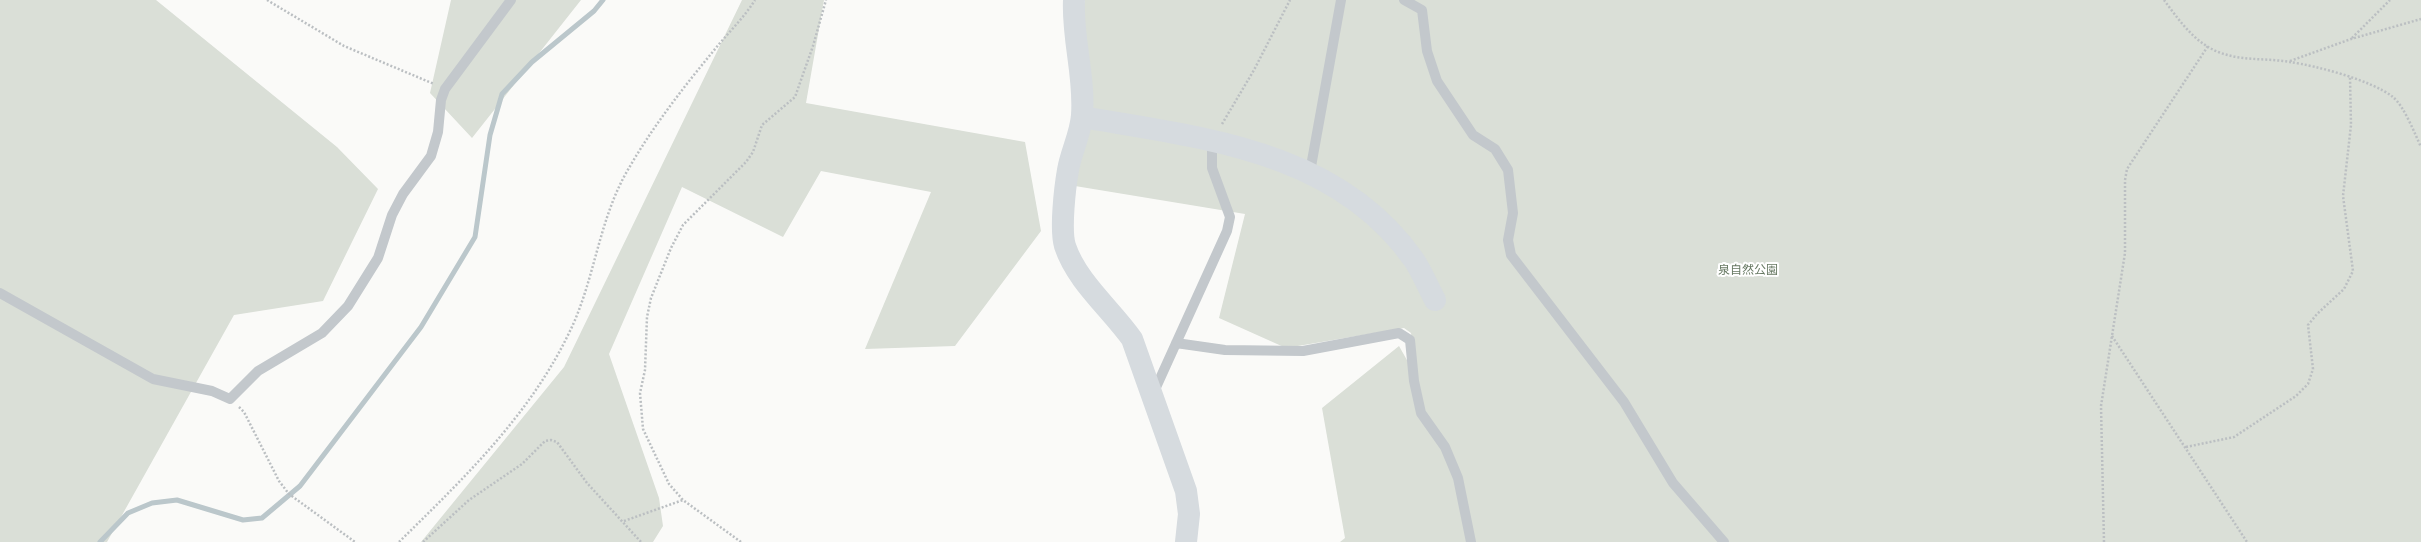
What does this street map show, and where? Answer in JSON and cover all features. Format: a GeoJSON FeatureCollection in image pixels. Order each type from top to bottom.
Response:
{"type":"FeatureCollection","features":[{"type":"Feature","properties":{"kind":"street"},"geometry":{"type":"LineString","coordinates":[[1074,0],[1073,16],[1083,94],[1082,117],[1068,170],[1064,202],[1065,245],[1095,295],[1119,320],[1132,339],[1186,491],[1189,514],[1186,542]]}},
{"type":"Feature","properties":{"kind":"street"},"geometry":{"type":"LineString","coordinates":[[1082,117],[1212,140],[1260,153],[1310,172],[1356,201],[1395,237],[1414,260],[1435,300]]}},
{"type":"Feature","properties":{"kind":"lane"},"geometry":{"type":"LineString","coordinates":[[0,293],[153,379],[212,391],[230,398],[258,371],[322,333],[348,306],[378,258],[392,215],[403,194],[431,156],[438,132],[441,100],[445,89],[511,0]]}},
{"type":"Feature","properties":{"kind":"lane"},"geometry":{"type":"LineString","coordinates":[[1310,172],[1341,0]]}},
{"type":"Feature","properties":{"kind":"lane"},"geometry":{"type":"LineString","coordinates":[[1404,0],[1422,10],[1427,51],[1437,82],[1473,135],[1495,149],[1508,170],[1513,214],[1508,240],[1511,255],[1624,402],[1673,483],[1724,542]]}},
{"type":"Feature","properties":{"kind":"lane"},"geometry":{"type":"LineString","coordinates":[[1152,396],[1227,231],[1230,217],[1212,168],[1212,140]]}},
{"type":"Feature","properties":{"kind":"lane"},"geometry":{"type":"LineString","coordinates":[[1176,343],[1225,350],[1303,351],[1399,333],[1405,335],[1410,340],[1414,381],[1421,413],[1445,447],[1458,478],[1472,542]]}},
{"type":"Feature","properties":{"kind":"path"},"geometry":{"type":"LineString","coordinates":[[267,0],[344,46],[445,89]]}},
{"type":"Feature","properties":{"kind":"path"},"geometry":{"type":"LineString","coordinates":[[400,542],[473,470],[506,432],[531,399],[570,333],[587,288],[610,210],[625,175],[658,124],[755,0]]}},
{"type":"Feature","properties":{"kind":"path"},"geometry":{"type":"LineString","coordinates":[[741,542],[682,500],[669,484],[643,429],[640,394],[645,370],[646,316],[651,298],[683,225],[746,162],[753,152],[762,125],[795,97],[813,46],[826,0]]}},
{"type":"Feature","properties":{"kind":"path"},"geometry":{"type":"LineString","coordinates":[[1212,140],[1254,70],[1290,0]]}},
{"type":"Feature","properties":{"kind":"path"},"geometry":{"type":"LineString","coordinates":[[2164,0],[2187,32],[2220,53],[2248,59],[2289,62],[2350,77],[2393,98],[2410,124],[2421,147]]}},
{"type":"Feature","properties":{"kind":"path"},"geometry":{"type":"LineString","coordinates":[[2351,39],[2390,0]]}},
{"type":"Feature","properties":{"kind":"path"},"geometry":{"type":"LineString","coordinates":[[2289,62],[2351,39],[2421,19]]}},
{"type":"Feature","properties":{"kind":"path"},"geometry":{"type":"LineString","coordinates":[[2104,542],[2101,406],[2125,253],[2125,180],[2127,169],[2208,46]]}},
{"type":"Feature","properties":{"kind":"path"},"geometry":{"type":"LineString","coordinates":[[2186,447],[2234,437],[2296,396],[2308,384],[2313,369],[2308,325],[2317,314],[2344,289],[2352,271],[2343,196],[2351,125],[2350,77]]}},
{"type":"Feature","properties":{"kind":"path"},"geometry":{"type":"LineString","coordinates":[[2112,336],[2248,542]]}},
{"type":"Feature","properties":{"kind":"path"},"geometry":{"type":"LineString","coordinates":[[230,398],[244,412],[279,481],[289,494],[355,542]]}},
{"type":"Feature","properties":{"kind":"path"},"geometry":{"type":"LineString","coordinates":[[423,542],[470,500],[522,464],[545,441],[551,440],[558,442],[587,483],[624,521],[641,542]]}},
{"type":"Feature","properties":{"kind":"path"},"geometry":{"type":"LineString","coordinates":[[624,521],[682,500]]}},
{"type":"Feature","properties":{"kind":"green space"},"geometry":{"type":"Polygon","coordinates":[[[0,0],[156,0],[337,147],[378,189],[323,301],[234,315],[107,542],[0,542],[0,0]]]}},
{"type":"Feature","properties":{"kind":"green space"},"geometry":{"type":"Polygon","coordinates":[[[451,0],[581,0],[472,138],[430,93],[451,0]]]}},
{"type":"Feature","properties":{"kind":"green space"},"geometry":{"type":"Polygon","coordinates":[[[742,0],[824,0],[806,103],[1025,142],[1041,231],[955,346],[865,349],[931,192],[821,171],[783,237],[682,187],[609,354],[659,498],[663,526],[653,542],[421,542],[564,367],[742,0]]]}},
{"type":"Feature","properties":{"kind":"green space","name":"泉自然公園"},"geometry":{"type":"Polygon","coordinates":[[[1085,0],[2421,0],[2421,542],[1340,542],[1345,538],[1322,408],[1399,346],[1416,376],[1411,333],[1404,328],[1286,348],[1219,318],[1245,214],[1075,186],[1082,14],[1085,0]]]}},
{"type":"Feature","properties":{"kind":"waterway"},"geometry":{"type":"LineString","coordinates":[[100,542],[128,513],[152,503],[177,500],[243,520],[262,518],[300,486],[421,327],[475,237],[490,135],[502,94],[532,62],[594,11],[603,0]]}}]}
